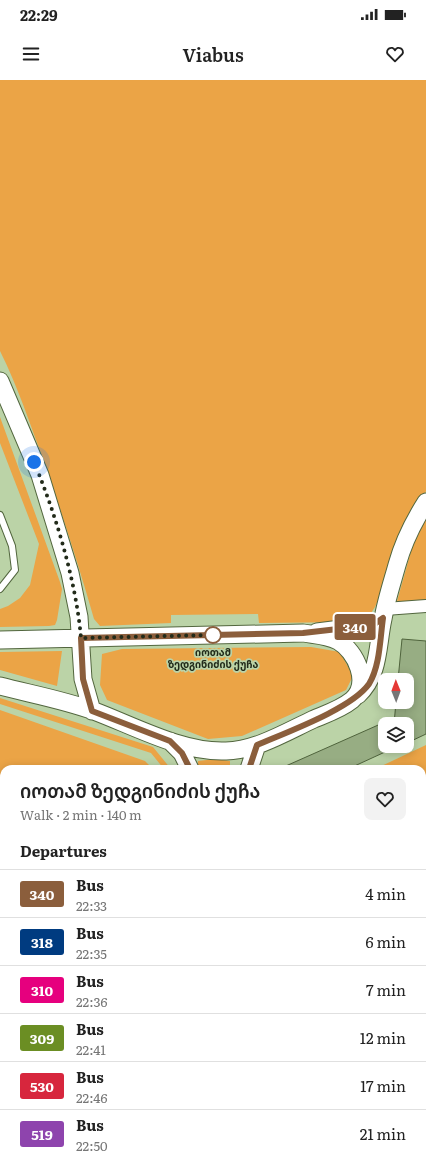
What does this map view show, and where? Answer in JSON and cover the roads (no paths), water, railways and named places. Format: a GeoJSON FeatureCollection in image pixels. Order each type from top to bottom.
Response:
{"type":"FeatureCollection","features":[{"type":"Feature","properties":{"kind":"main road"},"geometry":{"type":"LineString","coordinates":[[0,381],[48,498],[70,573],[79,616],[83,679],[92,711]]}},
{"type":"Feature","properties":{"kind":"main road"},"geometry":{"type":"LineString","coordinates":[[0,686],[92,711],[170,741],[191,747],[216,751],[242,749],[257,745],[338,709],[353,700],[369,684],[376,663],[384,613],[397,564],[409,535],[426,502]]}},
{"type":"Feature","properties":{"kind":"main road"},"geometry":{"type":"LineString","coordinates":[[0,640],[303,633],[373,625],[384,613]]}},
{"type":"Feature","properties":{"kind":"main road"},"geometry":{"type":"LineString","coordinates":[[303,633],[327,637],[339,642],[348,649],[356,659],[360,675],[358,690],[353,700]]}},
{"type":"Feature","properties":{"kind":"main road"},"geometry":{"type":"LineString","coordinates":[[170,741],[182,753],[188,765]]}},
{"type":"Feature","properties":{"kind":"main road"},"geometry":{"type":"LineString","coordinates":[[250,765],[257,745]]}},
{"type":"Feature","properties":{"kind":"street"},"geometry":{"type":"LineString","coordinates":[[384,613],[426,606]]}},
{"type":"Feature","properties":{"kind":"lane"},"geometry":{"type":"LineString","coordinates":[[0,515],[12,546],[15,570],[0,589]]}},
{"type":"Feature","properties":{"kind":"place","name":"იოთამ ზედგინიძის ქუჩა"},"geometry":{"type":"Point","coordinates":[213,635]}}]}
